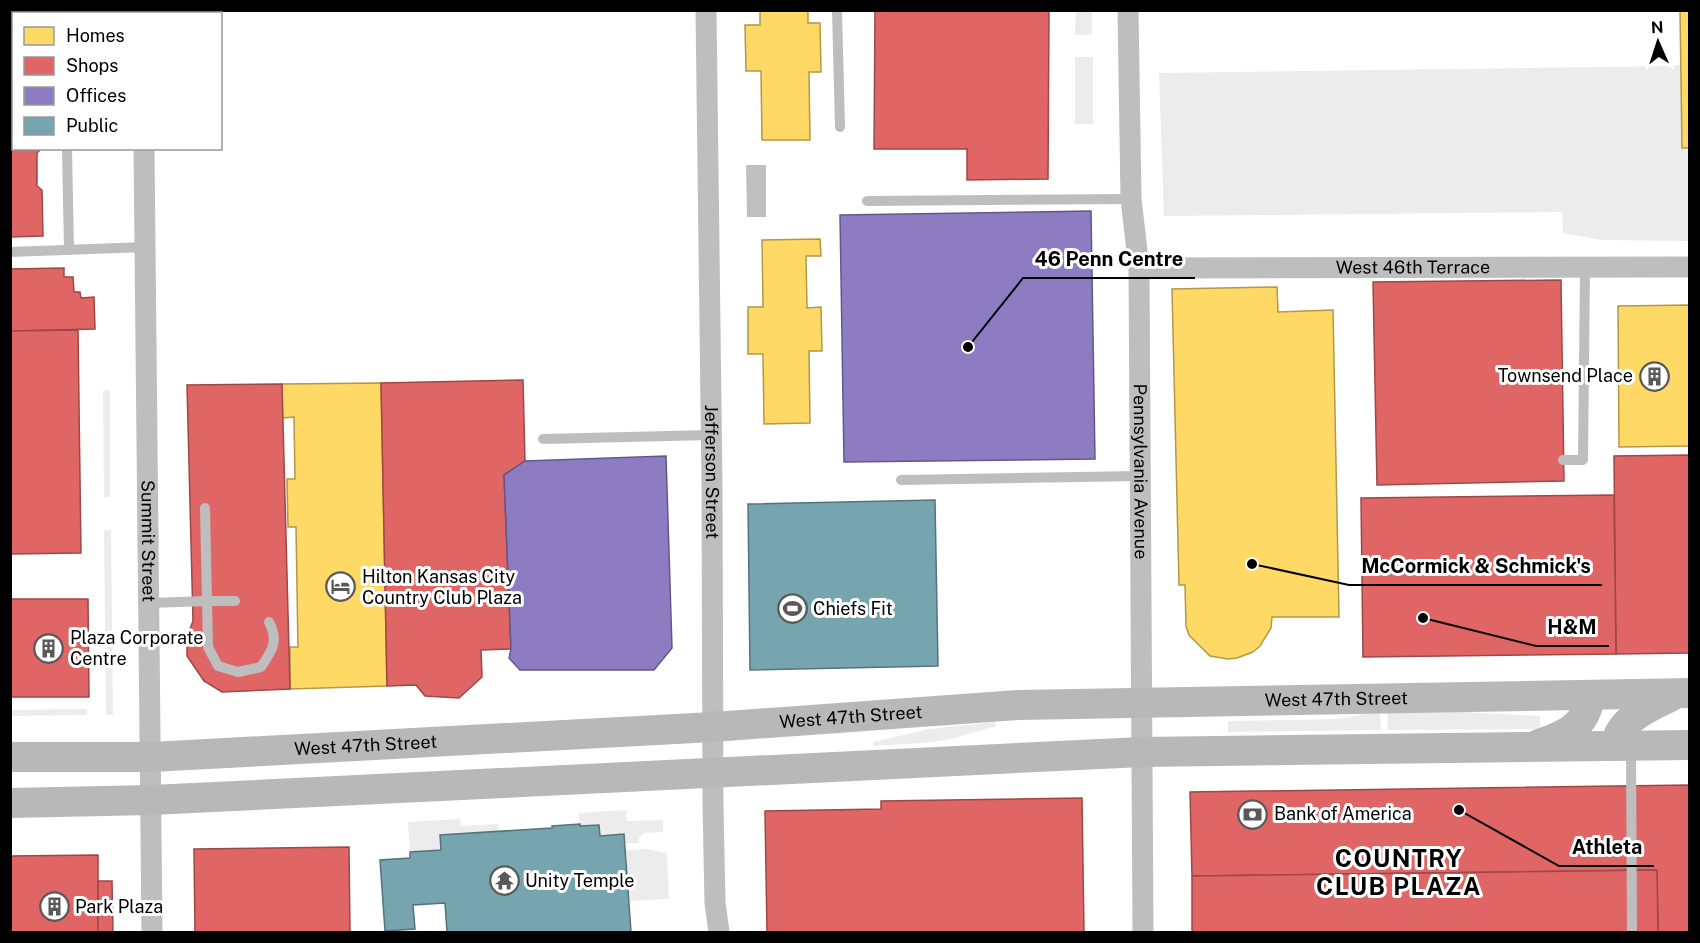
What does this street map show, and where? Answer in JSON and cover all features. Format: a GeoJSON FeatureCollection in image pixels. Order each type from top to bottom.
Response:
{"type":"FeatureCollection","features":[{"type":"Feature","properties":{"kind":"main road","name":"West 47th Street"},"geometry":{"type":"LineString","coordinates":[[10,757],[151,757],[712,727],[1018,705],[1684,694]]}},
{"type":"Feature","properties":{"kind":"main road"},"geometry":{"type":"LineString","coordinates":[[1623,746],[1617,738],[1631,719],[1643,710],[1684,694]]}},
{"type":"Feature","properties":{"kind":"main road"},"geometry":{"type":"LineString","coordinates":[[1528,747],[1568,733],[1586,713],[1590,695]]}},
{"type":"Feature","properties":{"kind":"main road"},"geometry":{"type":"LineString","coordinates":[[10,803],[151,800],[1142,752],[1689,745]]}},
{"type":"Feature","properties":{"kind":"street","name":"Jefferson Street"},"geometry":{"type":"LineString","coordinates":[[706,10],[712,727],[715,903],[719,933]]}},
{"type":"Feature","properties":{"kind":"street","name":"Pennsylvania Avenue"},"geometry":{"type":"LineString","coordinates":[[1128,10],[1131,199],[1139,268],[1143,933]]}},
{"type":"Feature","properties":{"kind":"street","name":"Summit Street"},"geometry":{"type":"LineString","coordinates":[[144,150],[152,933]]}},
{"type":"Feature","properties":{"kind":"street","name":"West 46th Terrace"},"geometry":{"type":"LineString","coordinates":[[1139,268],[1689,267]]}},
{"type":"Feature","properties":{"kind":"lane"},"geometry":{"type":"LineString","coordinates":[[837,10],[840,127]]}},
{"type":"Feature","properties":{"kind":"lane"},"geometry":{"type":"LineString","coordinates":[[67,150],[69,250]]}},
{"type":"Feature","properties":{"kind":"lane"},"geometry":{"type":"LineString","coordinates":[[867,201],[1131,199]]}},
{"type":"Feature","properties":{"kind":"lane"},"geometry":{"type":"LineString","coordinates":[[10,252],[145,247]]}},
{"type":"Feature","properties":{"kind":"lane"},"geometry":{"type":"LineString","coordinates":[[1563,460],[1583,460],[1585,268]]}},
{"type":"Feature","properties":{"kind":"lane"},"geometry":{"type":"LineString","coordinates":[[543,439],[711,435]]}},
{"type":"Feature","properties":{"kind":"lane"},"geometry":{"type":"LineString","coordinates":[[901,480],[1140,476]]}},
{"type":"Feature","properties":{"kind":"lane"},"geometry":{"type":"LineString","coordinates":[[205,508],[208,647],[218,666],[238,672],[261,667],[273,649],[274,632],[269,622]]}},
{"type":"Feature","properties":{"kind":"lane"},"geometry":{"type":"LineString","coordinates":[[149,603],[236,601]]}},
{"type":"Feature","properties":{"kind":"lane"},"geometry":{"type":"LineString","coordinates":[[1623,746],[1633,778],[1632,933]]}},
{"type":"Feature","properties":{"kind":"shaded area"},"geometry":{"type":"Polygon","coordinates":[[[1076,11],[1092,11],[1092,35],[1075,35],[1076,11]]]}},
{"type":"Feature","properties":{"kind":"shaded area"},"geometry":{"type":"Polygon","coordinates":[[[1075,57],[1093,57],[1093,124],[1075,124],[1075,57]]]}},
{"type":"Feature","properties":{"kind":"shaded area"},"geometry":{"type":"Polygon","coordinates":[[[1681,64],[1682,147],[1689,148],[1689,241],[1601,240],[1563,233],[1562,212],[1164,216],[1159,73],[1674,66],[1681,64]]]}},
{"type":"Feature","properties":{"kind":"shaded area"},"geometry":{"type":"Polygon","coordinates":[[[746,165],[766,165],[766,217],[747,217],[746,165]]]}},
{"type":"Feature","properties":{"kind":"shaded area"},"geometry":{"type":"Polygon","coordinates":[[[110,390],[110,497],[104,497],[103,391],[110,390]]]}},
{"type":"Feature","properties":{"kind":"shaded area"},"geometry":{"type":"Polygon","coordinates":[[[104,530],[111,530],[113,715],[106,715],[104,530]]]}},
{"type":"Feature","properties":{"kind":"shaded area"},"geometry":{"type":"Polygon","coordinates":[[[87,709],[87,715],[11,716],[11,710],[87,709]]]}},
{"type":"Feature","properties":{"kind":"shaded area"},"geometry":{"type":"Polygon","coordinates":[[[1387,710],[1540,716],[1540,729],[1388,730],[1387,710]]]}},
{"type":"Feature","properties":{"kind":"shaded area"},"geometry":{"type":"Polygon","coordinates":[[[1380,711],[1381,730],[1228,732],[1228,721],[1338,719],[1380,711]]]}},
{"type":"Feature","properties":{"kind":"shaded area"},"geometry":{"type":"Polygon","coordinates":[[[995,722],[996,727],[945,740],[874,746],[873,742],[929,729],[995,722]]]}},
{"type":"Feature","properties":{"kind":"shaded area"},"geometry":{"type":"Polygon","coordinates":[[[626,810],[627,821],[663,820],[663,832],[644,833],[639,838],[639,843],[625,843],[624,834],[600,836],[599,825],[580,826],[579,813],[626,810]]]}},
{"type":"Feature","properties":{"kind":"shaded area"},"geometry":{"type":"Polygon","coordinates":[[[460,819],[461,826],[498,824],[499,831],[441,835],[441,850],[410,852],[408,822],[460,819]]]}},
{"type":"Feature","properties":{"kind":"shaded area"},"geometry":{"type":"Polygon","coordinates":[[[645,849],[667,853],[669,899],[629,901],[626,850],[645,849]]]}},
{"type":"Feature","properties":{"kind":"building: Homes"},"geometry":{"type":"Polygon","coordinates":[[[760,10],[808,10],[808,23],[820,23],[821,72],[809,72],[810,140],[762,140],[761,71],[746,71],[745,25],[760,25],[760,10]]]}},
{"type":"Feature","properties":{"kind":"building: Homes"},"geometry":{"type":"Polygon","coordinates":[[[1680,10],[1690,10],[1690,148],[1682,148],[1680,10]]]}},
{"type":"Feature","properties":{"kind":"building: Homes"},"geometry":{"type":"Polygon","coordinates":[[[820,239],[821,256],[806,256],[807,308],[821,307],[822,351],[809,351],[810,423],[764,424],[763,354],[748,354],[748,307],[763,307],[762,240],[820,239]]]}},
{"type":"Feature","properties":{"kind":"building: Homes"},"geometry":{"type":"Polygon","coordinates":[[[1277,287],[1278,312],[1333,310],[1339,617],[1272,617],[1271,628],[1260,646],[1253,652],[1228,659],[1210,656],[1189,635],[1186,626],[1185,585],[1179,585],[1172,289],[1277,287]]]}},
{"type":"Feature","properties":{"kind":"building: Homes","name":"Townsend Place"},"geometry":{"type":"Polygon","coordinates":[[[1690,305],[1690,446],[1619,447],[1618,306],[1690,305]]]}},
{"type":"Feature","properties":{"kind":"building: Homes","name":"Hilton Kansas City Country Club Plaza"},"geometry":{"type":"Polygon","coordinates":[[[381,383],[387,686],[290,689],[290,647],[298,647],[296,527],[288,527],[287,479],[295,479],[294,417],[282,418],[282,384],[381,383]]]}},
{"type":"Feature","properties":{"kind":"building: Shops"},"geometry":{"type":"Polygon","coordinates":[[[10,10],[95,10],[95,12],[12,12],[12,150],[40,150],[37,153],[37,186],[42,190],[43,236],[10,237],[10,10]]]}},
{"type":"Feature","properties":{"kind":"building: Shops"},"geometry":{"type":"Polygon","coordinates":[[[875,10],[1049,10],[1048,179],[967,180],[967,149],[874,149],[875,10]]]}},
{"type":"Feature","properties":{"kind":"building: Shops"},"geometry":{"type":"Polygon","coordinates":[[[64,268],[64,277],[73,277],[74,292],[80,292],[81,298],[94,297],[95,329],[10,331],[10,269],[64,268]]]}},
{"type":"Feature","properties":{"kind":"building: Shops"},"geometry":{"type":"Polygon","coordinates":[[[1561,280],[1564,481],[1377,485],[1373,282],[1561,280]]]}},
{"type":"Feature","properties":{"kind":"building: Shops"},"geometry":{"type":"Polygon","coordinates":[[[78,330],[81,553],[10,554],[10,331],[78,330]]]}},
{"type":"Feature","properties":{"kind":"building: Shops"},"geometry":{"type":"Polygon","coordinates":[[[523,380],[525,461],[504,475],[511,649],[481,650],[482,677],[459,698],[425,696],[416,685],[387,686],[381,383],[523,380]]]}},
{"type":"Feature","properties":{"kind":"building: Shops"},"geometry":{"type":"Polygon","coordinates":[[[282,384],[290,689],[222,692],[204,681],[187,656],[187,637],[193,621],[187,385],[282,384]]]}},
{"type":"Feature","properties":{"kind":"building: Shops"},"geometry":{"type":"Polygon","coordinates":[[[1690,455],[1690,653],[1616,654],[1614,456],[1690,455]]]}},
{"type":"Feature","properties":{"kind":"building: Shops"},"geometry":{"type":"Polygon","coordinates":[[[1614,495],[1616,654],[1363,657],[1361,498],[1614,495]]]}},
{"type":"Feature","properties":{"kind":"building: Shops","name":"Plaza Corporate Centre"},"geometry":{"type":"Polygon","coordinates":[[[10,599],[88,599],[89,697],[10,697],[10,599]]]}},
{"type":"Feature","properties":{"kind":"building: Shops"},"geometry":{"type":"Polygon","coordinates":[[[1690,785],[1690,932],[1658,932],[1657,870],[1192,876],[1190,792],[1690,785]]]}},
{"type":"Feature","properties":{"kind":"building: Shops"},"geometry":{"type":"Polygon","coordinates":[[[1082,798],[1084,932],[767,932],[765,811],[881,809],[881,801],[1082,798]]]}},
{"type":"Feature","properties":{"kind":"building: Shops"},"geometry":{"type":"Polygon","coordinates":[[[349,847],[350,932],[195,932],[194,849],[349,847]]]}},
{"type":"Feature","properties":{"kind":"building: Shops","name":"Park Plaza"},"geometry":{"type":"Polygon","coordinates":[[[98,855],[98,932],[10,932],[10,856],[98,855]]]}},
{"type":"Feature","properties":{"kind":"building: Shops"},"geometry":{"type":"Polygon","coordinates":[[[1657,870],[1658,932],[1192,932],[1192,876],[1657,870]]]}},
{"type":"Feature","properties":{"kind":"building: Shops"},"geometry":{"type":"Polygon","coordinates":[[[98,881],[112,881],[113,932],[98,932],[98,881]]]}},
{"type":"Feature","properties":{"kind":"building: Offices"},"geometry":{"type":"Polygon","coordinates":[[[1091,211],[1095,459],[844,462],[840,215],[1091,211]]]}},
{"type":"Feature","properties":{"kind":"building: Offices"},"geometry":{"type":"Polygon","coordinates":[[[666,456],[672,648],[654,670],[520,670],[509,658],[511,649],[504,475],[525,461],[666,456]]]}},
{"type":"Feature","properties":{"kind":"building: Public"},"geometry":{"type":"Polygon","coordinates":[[[935,500],[938,666],[750,670],[748,504],[935,500]]]}},
{"type":"Feature","properties":{"kind":"building: Public","name":"Unity Temple"},"geometry":{"type":"Polygon","coordinates":[[[580,824],[580,826],[599,825],[600,836],[624,834],[631,932],[447,932],[445,903],[413,905],[415,929],[385,931],[380,860],[410,858],[410,852],[441,850],[440,835],[580,824]]]}},
{"type":"Feature","properties":{"kind":"place","name":"46 Penn Centre"},"geometry":{"type":"Point","coordinates":[968,347]}},
{"type":"Feature","properties":{"kind":"place","name":"Townsend Place"},"geometry":{"type":"Point","coordinates":[1654,376]}},
{"type":"Feature","properties":{"kind":"place","name":"McCormick & Schmick's"},"geometry":{"type":"Point","coordinates":[1252,564]}},
{"type":"Feature","properties":{"kind":"place","name":"Hilton Kansas City Country Club Plaza"},"geometry":{"type":"Point","coordinates":[341,587]}},
{"type":"Feature","properties":{"kind":"place","name":"Chiefs Fit"},"geometry":{"type":"Point","coordinates":[792,609]}},
{"type":"Feature","properties":{"kind":"place","name":"H&M"},"geometry":{"type":"Point","coordinates":[1423,618]}},
{"type":"Feature","properties":{"kind":"place","name":"Plaza Corporate Centre"},"geometry":{"type":"Point","coordinates":[49,648]}},
{"type":"Feature","properties":{"kind":"place","name":"Athleta"},"geometry":{"type":"Point","coordinates":[1459,810]}},
{"type":"Feature","properties":{"kind":"place","name":"Bank of America"},"geometry":{"type":"Point","coordinates":[1253,814]}},
{"type":"Feature","properties":{"kind":"place","name":"Unity Temple"},"geometry":{"type":"Point","coordinates":[504,881]}},
{"type":"Feature","properties":{"kind":"place","name":"Park Plaza"},"geometry":{"type":"Point","coordinates":[54,907]}},
{"type":"Feature","properties":{"kind":"district","name":"COUNTRY CLUB PLAZA"},"geometry":{"type":"Point","coordinates":[1399,873]}}]}
